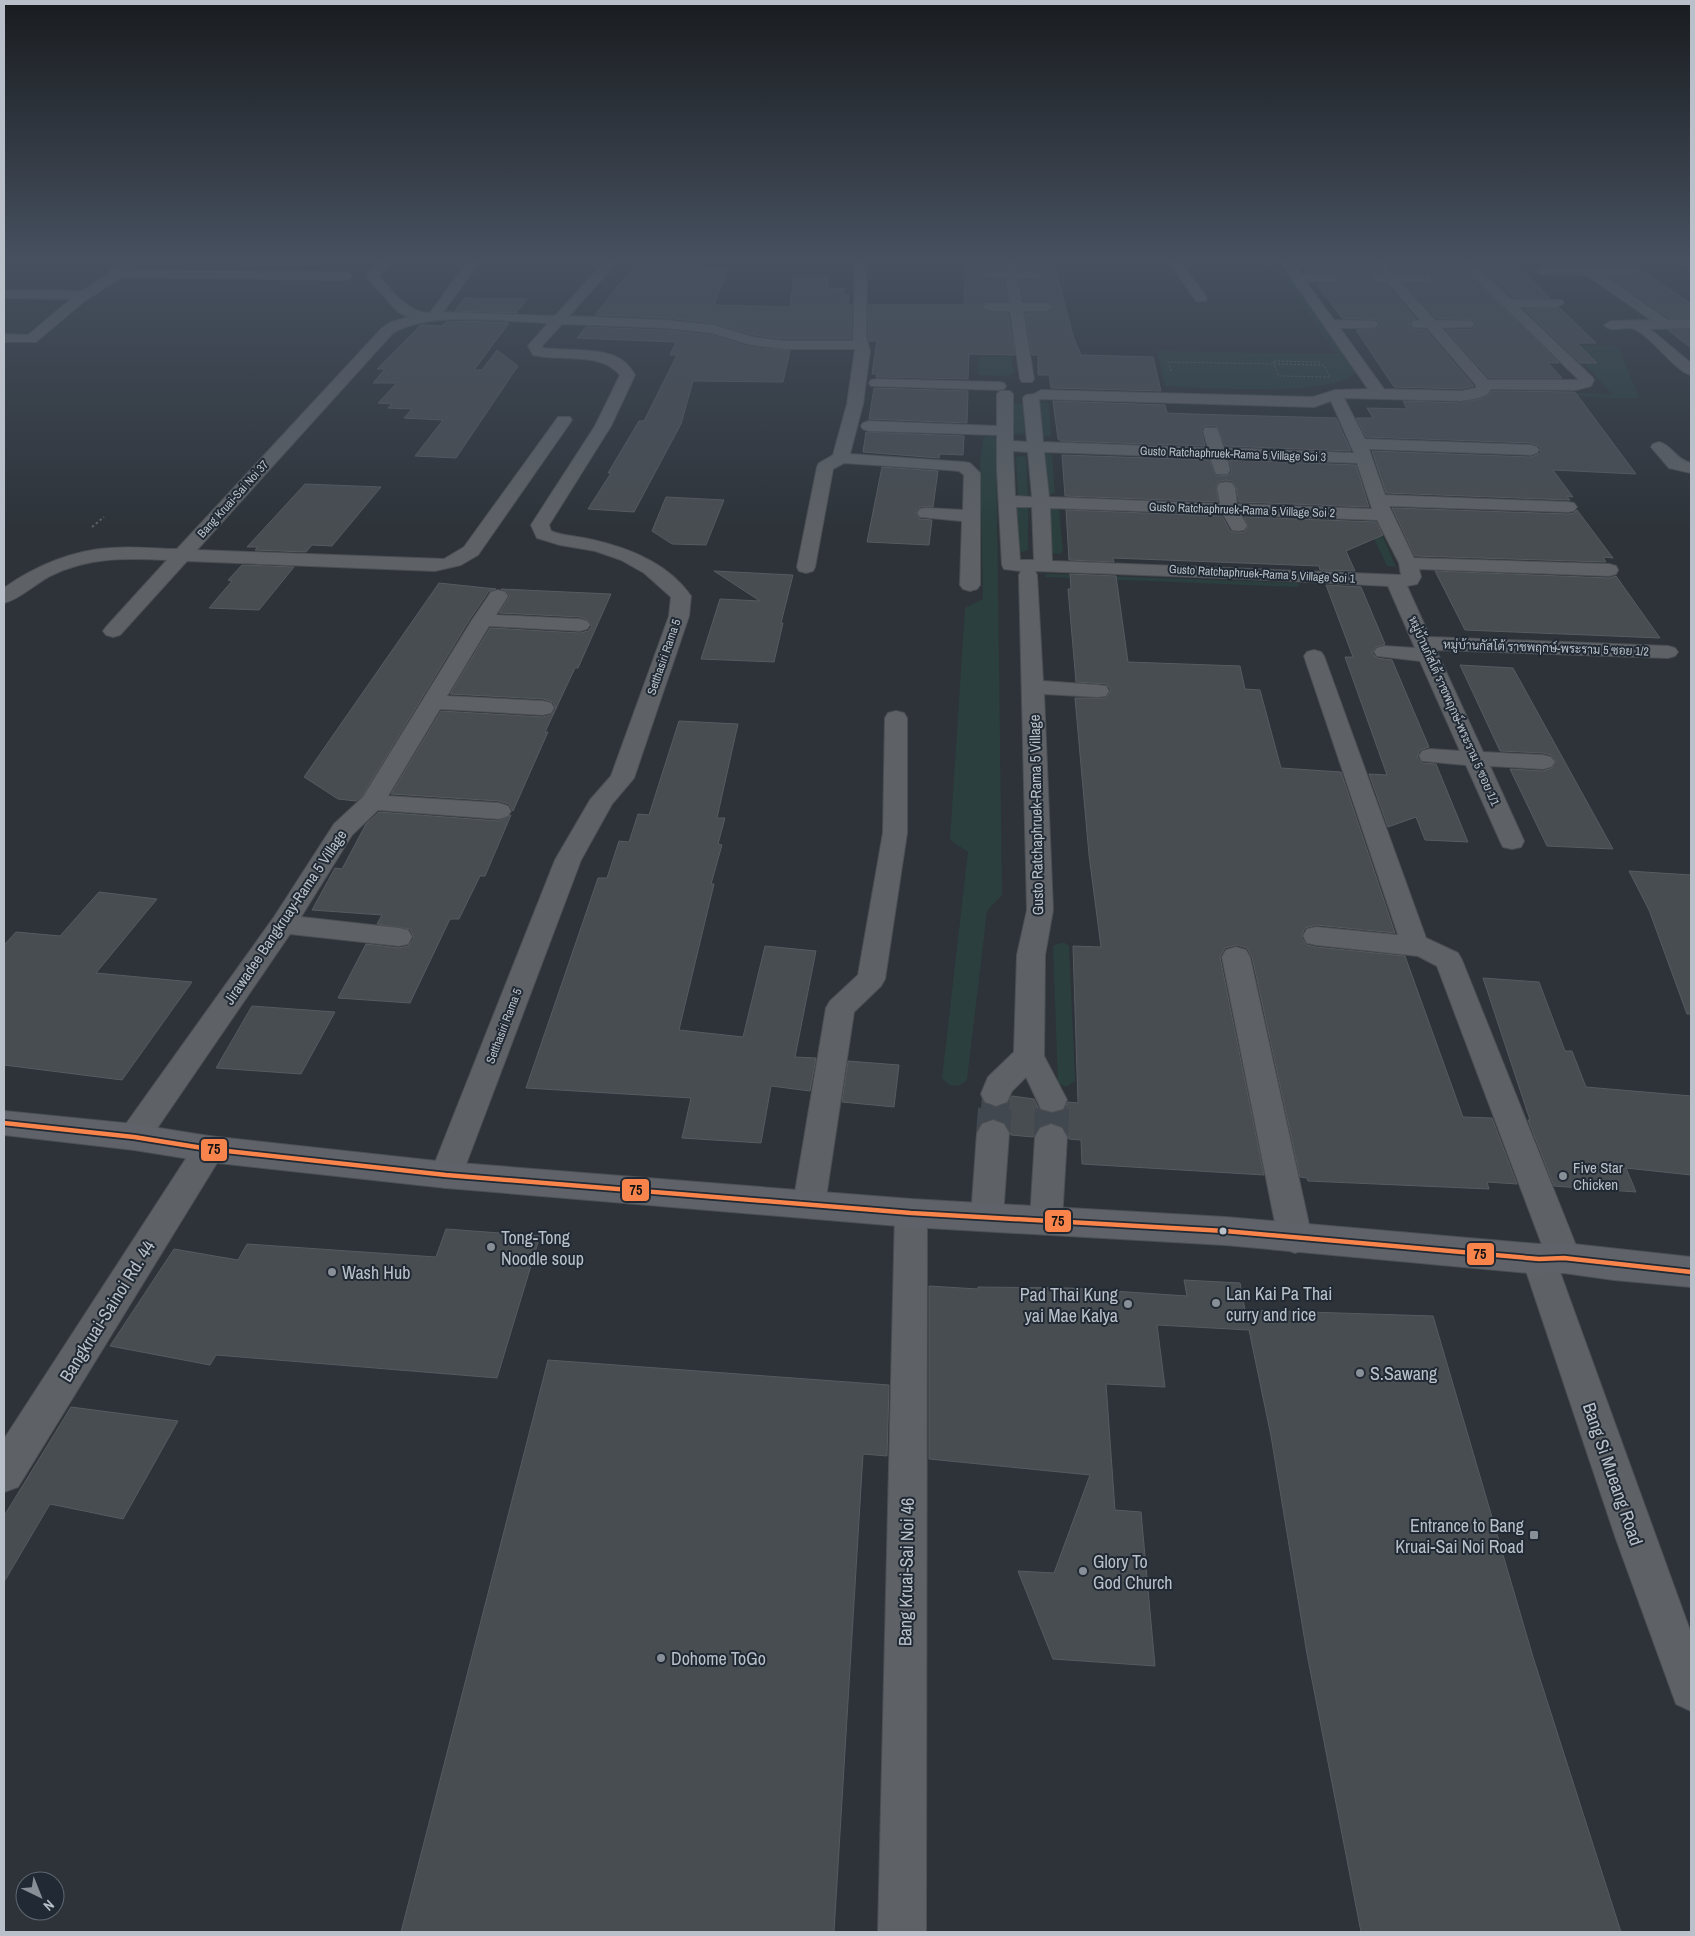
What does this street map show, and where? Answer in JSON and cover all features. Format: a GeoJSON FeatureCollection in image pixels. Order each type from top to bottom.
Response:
{"type":"FeatureCollection","features":[{"type":"Feature","properties":{"kind":"main road"},"geometry":{"type":"LineString","coordinates":[[4,1123],[134,1137],[209,1149],[446,1175],[911,1213],[1225,1231],[1551,1258],[1691,1272]]}},
{"type":"Feature","properties":{"kind":"street","name":"Bang Kruai-Sai Noi 37"},"geometry":{"type":"LineString","coordinates":[[113,631],[370,349]]}},
{"type":"Feature","properties":{"kind":"street","name":"Setthasiri Rama 5"},"geometry":{"type":"LineString","coordinates":[[446,1175],[568,860],[602,800],[622,778],[679,616],[681,596],[670,581],[628,555],[587,544],[554,540],[543,534],[540,525],[603,426],[628,375],[618,364],[602,358],[538,352],[537,349]]}},
{"type":"Feature","properties":{"kind":"street"},"geometry":{"type":"LineString","coordinates":[[841,458],[856,404],[862,349]]}},
{"type":"Feature","properties":{"kind":"street"},"geometry":{"type":"LineString","coordinates":[[1002,390],[1008,380],[1027,379],[1022,349]]}},
{"type":"Feature","properties":{"kind":"street"},"geometry":{"type":"LineString","coordinates":[[1348,349],[1380,395]]}},
{"type":"Feature","properties":{"kind":"street"},"geometry":{"type":"LineString","coordinates":[[1453,349],[1484,384],[1576,386],[1586,382],[1587,380],[1556,349]]}},
{"type":"Feature","properties":{"kind":"street"},"geometry":{"type":"LineString","coordinates":[[1668,349],[1691,371]]}},
{"type":"Feature","properties":{"kind":"street","name":"Gusto Ratchaphruek-Rama 5 Village"},"geometry":{"type":"LineString","coordinates":[[1027,379],[1040,382],[1047,387],[1047,391],[1036,396],[1035,447],[1041,502],[1027,568]]}},
{"type":"Feature","properties":{"kind":"street"},"geometry":{"type":"LineString","coordinates":[[876,383],[1002,390],[1016,397],[1314,402],[1335,395],[1349,394],[1461,396],[1483,390],[1484,384]]}},
{"type":"Feature","properties":{"kind":"street","name":"Gusto Ratchaphruek-Rama 5 Village"},"geometry":{"type":"LineString","coordinates":[[1002,390],[1008,501],[1027,568],[1033,687],[1040,910],[1031,955],[1029,1056]]}},
{"type":"Feature","properties":{"kind":"street"},"geometry":{"type":"LineString","coordinates":[[1335,395],[1360,451],[1380,508],[1408,563],[1412,577],[1410,580],[1394,581]]}},
{"type":"Feature","properties":{"kind":"street"},"geometry":{"type":"LineString","coordinates":[[1203,400],[1224,478],[1229,509],[1238,527]]}},
{"type":"Feature","properties":{"kind":"street"},"geometry":{"type":"LineString","coordinates":[[4,597],[43,571],[74,560],[102,554],[182,555],[447,565],[459,560],[471,551],[564,420]]}},
{"type":"Feature","properties":{"kind":"street"},"geometry":{"type":"LineString","coordinates":[[869,426],[1005,438],[1035,447]]}},
{"type":"Feature","properties":{"kind":"street","name":"Gusto Ratchaphruek-Rama 5 Village Soi 3"},"geometry":{"type":"LineString","coordinates":[[1035,447],[1217,454],[1532,450]]}},
{"type":"Feature","properties":{"kind":"street"},"geometry":{"type":"LineString","coordinates":[[1659,447],[1675,464],[1691,468]]}},
{"type":"Feature","properties":{"kind":"street"},"geometry":{"type":"LineString","coordinates":[[806,567],[825,467],[841,458],[964,467],[972,474],[970,585]]}},
{"type":"Feature","properties":{"kind":"street"},"geometry":{"type":"LineString","coordinates":[[1008,501],[1041,502]]}},
{"type":"Feature","properties":{"kind":"street","name":"Gusto Ratchaphruek-Rama 5 Village Soi 2"},"geometry":{"type":"LineString","coordinates":[[1041,502],[1229,509],[1568,507]]}},
{"type":"Feature","properties":{"kind":"street"},"geometry":{"type":"LineString","coordinates":[[926,513],[972,516]]}},
{"type":"Feature","properties":{"kind":"street"},"geometry":{"type":"LineString","coordinates":[[1408,563],[1609,570]]}},
{"type":"Feature","properties":{"kind":"street","name":"Gusto Ratchaphruek-Rama 5 Village Soi 1"},"geometry":{"type":"LineString","coordinates":[[1027,568],[1246,565],[1394,581]]}},
{"type":"Feature","properties":{"kind":"street","name":"หมู่บ้านกัสโต้ ราชพฤกษ์-พระราม 5 ซอย 1/1"},"geometry":{"type":"LineString","coordinates":[[1394,581],[1512,842]]}},
{"type":"Feature","properties":{"kind":"street","name":"Jirawadee Bangkruay-Rama 5 Village"},"geometry":{"type":"LineString","coordinates":[[134,1137],[283,924],[343,830],[372,802],[498,596]]}},
{"type":"Feature","properties":{"kind":"street"},"geometry":{"type":"LineString","coordinates":[[482,620],[580,625]]}},
{"type":"Feature","properties":{"kind":"street","name":"หมู่บ้านกัสโต้ ราชพฤกษ์-พระราม 5 ซอย 1/2"},"geometry":{"type":"LineString","coordinates":[[1384,652],[1425,649],[1668,652]]}},
{"type":"Feature","properties":{"kind":"street"},"geometry":{"type":"LineString","coordinates":[[1314,656],[1416,947]]}},
{"type":"Feature","properties":{"kind":"street"},"geometry":{"type":"LineString","coordinates":[[1033,687],[1098,691]]}},
{"type":"Feature","properties":{"kind":"street"},"geometry":{"type":"LineString","coordinates":[[432,702],[543,708]]}},
{"type":"Feature","properties":{"kind":"street"},"geometry":{"type":"LineString","coordinates":[[809,1204],[840,1008],[871,979],[895,833],[896,718]]}},
{"type":"Feature","properties":{"kind":"street"},"geometry":{"type":"LineString","coordinates":[[1430,756],[1543,762]]}},
{"type":"Feature","properties":{"kind":"street"},"geometry":{"type":"LineString","coordinates":[[372,802],[499,811]]}},
{"type":"Feature","properties":{"kind":"street"},"geometry":{"type":"LineString","coordinates":[[283,924],[399,937]]}},
{"type":"Feature","properties":{"kind":"street","name":"Bang Si Mueang Road"},"geometry":{"type":"LineString","coordinates":[[1316,936],[1423,947],[1448,960],[1551,1258],[1636,1539],[1691,1689]]}},
{"type":"Feature","properties":{"kind":"street"},"geometry":{"type":"LineString","coordinates":[[1236,957],[1295,1238]]}},
{"type":"Feature","properties":{"kind":"street"},"geometry":{"type":"LineString","coordinates":[[996,1094],[999,1085],[1029,1056],[1050,1092],[1052,1100]]}},
{"type":"Feature","properties":{"kind":"street"},"geometry":{"type":"LineString","coordinates":[[987,1216],[993,1133]]}},
{"type":"Feature","properties":{"kind":"street"},"geometry":{"type":"LineString","coordinates":[[1046,1220],[1052,1138]]}},
{"type":"Feature","properties":{"kind":"street","name":"Bangkruai-Sainoi Rd. 44"},"geometry":{"type":"LineString","coordinates":[[4,1473],[209,1149]]}},
{"type":"Feature","properties":{"kind":"street","name":"Bang Kruai-Sai Noi 46"},"geometry":{"type":"LineString","coordinates":[[902,1932],[911,1213]]}},
{"type":"Feature","properties":{"kind":"path"},"geometry":{"type":"LineString","coordinates":[[1168,362],[1274,364],[1324,365],[1330,377],[1279,376],[1274,364]]}},
{"type":"Feature","properties":{"kind":"green space"},"geometry":{"type":"Polygon","coordinates":[[[1334,349],[1342,349],[1357,370],[1345,379],[1324,385],[1297,388],[1237,389],[1165,386],[1157,351],[1337,354],[1334,349]]]}},
{"type":"Feature","properties":{"kind":"green space"},"geometry":{"type":"Polygon","coordinates":[[[1571,349],[1618,349],[1639,398],[1620,399],[1509,391],[1515,388],[1613,395],[1571,349]]]}},
{"type":"Feature","properties":{"kind":"green space"},"geometry":{"type":"Polygon","coordinates":[[[978,357],[1011,357],[1014,373],[1006,376],[979,375],[978,357]]]}},
{"type":"Feature","properties":{"kind":"green space"},"geometry":{"type":"Polygon","coordinates":[[[1045,402],[1049,404],[1051,436],[1043,437],[1040,403],[1045,402]]]}},
{"type":"Feature","properties":{"kind":"green space"},"geometry":{"type":"Polygon","coordinates":[[[1012,404],[1024,404],[1025,433],[1020,435],[1014,434],[1012,404]]]}},
{"type":"Feature","properties":{"kind":"green space"},"geometry":{"type":"Polygon","coordinates":[[[991,435],[996,438],[1002,895],[987,911],[967,1080],[954,1086],[948,1084],[942,1078],[968,852],[950,840],[965,608],[983,599],[980,463],[983,438],[991,435]]]}},
{"type":"Feature","properties":{"kind":"green space"},"geometry":{"type":"Polygon","coordinates":[[[1043,455],[1052,455],[1055,493],[1048,495],[1043,455]]]}},
{"type":"Feature","properties":{"kind":"green space"},"geometry":{"type":"Polygon","coordinates":[[[1016,457],[1026,457],[1028,495],[1018,496],[1016,457]]]}},
{"type":"Feature","properties":{"kind":"green space"},"geometry":{"type":"Polygon","coordinates":[[[1023,506],[1028,508],[1028,550],[1023,552],[1016,551],[1017,508],[1023,506]]]}},
{"type":"Feature","properties":{"kind":"green space"},"geometry":{"type":"Polygon","coordinates":[[[1054,507],[1059,509],[1063,552],[1059,554],[1052,553],[1049,509],[1054,507]]]}},
{"type":"Feature","properties":{"kind":"green space"},"geometry":{"type":"Polygon","coordinates":[[[1371,519],[1376,521],[1396,567],[1387,566],[1365,520],[1371,519]]]}},
{"type":"Feature","properties":{"kind":"green space"},"geometry":{"type":"Polygon","coordinates":[[[1045,575],[1297,583],[1300,585],[1297,587],[1046,577],[1045,575]]]}},
{"type":"Feature","properties":{"kind":"green space"},"geometry":{"type":"Polygon","coordinates":[[[1065,943],[1069,946],[1075,1081],[1066,1087],[1058,1083],[1053,946],[1065,943]]]}},
{"type":"Feature","properties":{"kind":"building"},"geometry":{"type":"Polygon","coordinates":[[[397,349],[489,349],[474,370],[482,370],[497,350],[518,366],[456,458],[415,456],[443,420],[404,418],[412,409],[388,408],[392,404],[378,403],[397,383],[373,383],[385,369],[377,369],[397,349]]]}},
{"type":"Feature","properties":{"kind":"building"},"geometry":{"type":"Polygon","coordinates":[[[673,349],[790,351],[783,382],[693,381],[681,424],[634,512],[588,509],[611,473],[608,473],[639,421],[644,421],[677,355],[670,355],[673,349]]]}},
{"type":"Feature","properties":{"kind":"building"},"geometry":{"type":"Polygon","coordinates":[[[876,349],[1014,349],[1015,355],[969,354],[968,379],[876,377],[877,374],[872,374],[876,349]]]}},
{"type":"Feature","properties":{"kind":"building"},"geometry":{"type":"Polygon","coordinates":[[[1031,349],[1079,349],[1081,355],[1153,357],[1161,391],[1051,388],[1049,375],[1038,375],[1038,355],[1032,355],[1031,349]]]}},
{"type":"Feature","properties":{"kind":"building"},"geometry":{"type":"Polygon","coordinates":[[[1369,349],[1443,349],[1474,386],[1461,389],[1394,387],[1369,349]]]}},
{"type":"Feature","properties":{"kind":"building"},"geometry":{"type":"Polygon","coordinates":[[[1463,349],[1545,349],[1559,363],[1548,363],[1562,378],[1489,378],[1463,349]]]}},
{"type":"Feature","properties":{"kind":"building"},"geometry":{"type":"Polygon","coordinates":[[[1566,349],[1583,349],[1597,363],[1580,363],[1566,349]]]}},
{"type":"Feature","properties":{"kind":"building"},"geometry":{"type":"Polygon","coordinates":[[[874,388],[968,391],[967,423],[869,419],[874,388]]]}},
{"type":"Feature","properties":{"kind":"building"},"geometry":{"type":"Polygon","coordinates":[[[1492,391],[1575,392],[1636,474],[1553,470],[1573,497],[1567,496],[1570,500],[1386,493],[1372,451],[1531,457],[1539,454],[1541,451],[1539,446],[1531,443],[1366,437],[1356,418],[1373,418],[1367,408],[1407,409],[1403,401],[1461,403],[1483,398],[1492,391]]]}},
{"type":"Feature","properties":{"kind":"building"},"geometry":{"type":"Polygon","coordinates":[[[1053,401],[1165,405],[1167,413],[1336,418],[1351,451],[1225,446],[1217,426],[1205,426],[1201,430],[1205,446],[1061,441],[1058,439],[1053,401]]]}},
{"type":"Feature","properties":{"kind":"building"},"geometry":{"type":"Polygon","coordinates":[[[866,432],[964,436],[963,455],[940,454],[939,458],[863,452],[866,432]]]}},
{"type":"Feature","properties":{"kind":"building"},"geometry":{"type":"Polygon","coordinates":[[[1062,455],[1209,460],[1216,476],[1230,475],[1232,470],[1229,460],[1356,465],[1369,507],[1239,502],[1236,486],[1232,481],[1226,480],[1220,481],[1216,486],[1218,502],[1065,496],[1062,455]]]}},
{"type":"Feature","properties":{"kind":"building"},"geometry":{"type":"Polygon","coordinates":[[[882,467],[938,471],[933,507],[920,507],[915,513],[920,519],[932,520],[929,545],[867,542],[882,467]]]}},
{"type":"Feature","properties":{"kind":"building"},"geometry":{"type":"Polygon","coordinates":[[[305,484],[381,487],[332,546],[312,545],[306,552],[255,550],[258,547],[247,547],[305,484]]]}},
{"type":"Feature","properties":{"kind":"building"},"geometry":{"type":"Polygon","coordinates":[[[666,497],[724,500],[706,545],[672,544],[652,531],[666,497]]]}},
{"type":"Feature","properties":{"kind":"building"},"geometry":{"type":"Polygon","coordinates":[[[1392,508],[1568,514],[1574,513],[1577,510],[1613,558],[1603,557],[1606,562],[1415,556],[1392,508]]]}},
{"type":"Feature","properties":{"kind":"building"},"geometry":{"type":"Polygon","coordinates":[[[1066,510],[1222,516],[1230,531],[1238,533],[1244,532],[1248,527],[1244,517],[1376,522],[1383,535],[1346,551],[1355,571],[1320,570],[1319,566],[1113,558],[1114,562],[1069,560],[1066,510]]]}},
{"type":"Feature","properties":{"kind":"building"},"geometry":{"type":"Polygon","coordinates":[[[242,565],[294,567],[259,610],[209,608],[232,581],[228,580],[242,565]]]}},
{"type":"Feature","properties":{"kind":"building"},"geometry":{"type":"Polygon","coordinates":[[[714,571],[793,575],[774,662],[701,659],[720,599],[760,601],[714,571]]]}},
{"type":"Feature","properties":{"kind":"building"},"geometry":{"type":"Polygon","coordinates":[[[1435,571],[1609,578],[1616,576],[1660,638],[1465,630],[1435,571]]]}},
{"type":"Feature","properties":{"kind":"building"},"geometry":{"type":"Polygon","coordinates":[[[1070,574],[1116,576],[1128,662],[1240,666],[1245,689],[1260,690],[1281,768],[1341,772],[1395,933],[1316,925],[1305,928],[1301,937],[1307,945],[1316,947],[1405,956],[1463,1117],[1492,1118],[1517,1184],[1487,1182],[1489,1189],[1308,1181],[1307,1178],[1300,1177],[1252,957],[1247,948],[1237,945],[1225,948],[1220,957],[1264,1175],[1082,1164],[1081,1140],[1069,1139],[1064,1127],[1052,1122],[1039,1126],[1033,1137],[1011,1135],[1006,1125],[1007,1104],[1012,1096],[1034,1099],[1039,1110],[1052,1114],[1063,1111],[1068,1102],[1078,1103],[1073,946],[1101,947],[1089,855],[1075,698],[1106,698],[1111,690],[1106,684],[1076,682],[1068,589],[1071,589],[1070,574]]]}},
{"type":"Feature","properties":{"kind":"building"},"geometry":{"type":"Polygon","coordinates":[[[439,583],[496,589],[489,591],[470,619],[362,796],[356,801],[338,799],[304,777],[439,583]]]}},
{"type":"Feature","properties":{"kind":"building"},"geometry":{"type":"Polygon","coordinates":[[[1326,585],[1361,587],[1385,644],[1376,647],[1372,653],[1377,658],[1392,660],[1429,747],[1420,750],[1417,757],[1422,763],[1436,764],[1468,842],[1425,840],[1416,817],[1388,827],[1369,774],[1387,775],[1345,657],[1353,657],[1326,585]]]}},
{"type":"Feature","properties":{"kind":"building"},"geometry":{"type":"Polygon","coordinates":[[[501,589],[611,594],[578,668],[575,668],[556,709],[553,702],[543,699],[450,694],[490,628],[580,633],[588,631],[592,626],[588,620],[580,617],[499,613],[510,596],[501,589]]]}},
{"type":"Feature","properties":{"kind":"building"},"geometry":{"type":"Polygon","coordinates":[[[1460,665],[1513,668],[1613,849],[1547,846],[1510,769],[1543,771],[1552,768],[1556,761],[1551,755],[1543,753],[1500,751],[1460,665]]]}},
{"type":"Feature","properties":{"kind":"building"},"geometry":{"type":"Polygon","coordinates":[[[556,710],[545,732],[548,732],[513,811],[509,804],[499,801],[391,794],[441,711],[543,717],[551,715],[556,710]]]}},
{"type":"Feature","properties":{"kind":"building"},"geometry":{"type":"Polygon","coordinates":[[[679,721],[738,724],[717,818],[725,818],[718,844],[722,845],[711,884],[714,884],[679,1030],[743,1037],[765,946],[816,951],[795,1057],[816,1058],[810,1091],[771,1086],[761,1143],[682,1138],[691,1098],[526,1088],[598,878],[607,878],[619,841],[629,842],[638,814],[649,815],[679,721]]]}},
{"type":"Feature","properties":{"kind":"building"},"geometry":{"type":"Polygon","coordinates":[[[379,812],[499,821],[511,815],[485,876],[480,876],[459,919],[450,919],[410,1003],[338,998],[366,944],[399,948],[408,946],[414,938],[410,929],[377,924],[382,915],[312,910],[335,868],[342,869],[366,824],[379,812]]]}},
{"type":"Feature","properties":{"kind":"building"},"geometry":{"type":"Polygon","coordinates":[[[1629,871],[1691,875],[1691,1014],[1687,1014],[1649,910],[1629,871]]]}},
{"type":"Feature","properties":{"kind":"building"},"geometry":{"type":"Polygon","coordinates":[[[99,892],[157,899],[96,973],[192,982],[122,1080],[4,1065],[4,945],[16,932],[60,936],[99,892]]]}},
{"type":"Feature","properties":{"kind":"building"},"geometry":{"type":"Polygon","coordinates":[[[1483,978],[1539,982],[1565,1051],[1572,1051],[1586,1087],[1691,1096],[1691,1175],[1626,1168],[1636,1192],[1554,1186],[1528,1120],[1530,1120],[1483,978]]]}},
{"type":"Feature","properties":{"kind":"building"},"geometry":{"type":"Polygon","coordinates":[[[252,1006],[335,1012],[301,1074],[216,1068],[252,1006]]]}},
{"type":"Feature","properties":{"kind":"building"},"geometry":{"type":"Polygon","coordinates":[[[848,1061],[899,1065],[894,1107],[842,1102],[848,1061]]]}},
{"type":"Feature","properties":{"kind":"building"},"geometry":{"type":"Polygon","coordinates":[[[446,1229],[540,1236],[497,1378],[216,1355],[210,1365],[110,1346],[174,1249],[238,1260],[247,1244],[436,1257],[446,1229]]]}},
{"type":"Feature","properties":{"kind":"building"},"geometry":{"type":"Polygon","coordinates":[[[1184,1280],[1240,1283],[1245,1310],[1433,1316],[1533,1657],[1621,1932],[1361,1932],[1307,1654],[1271,1436],[1249,1330],[1157,1325],[1165,1387],[1106,1384],[1115,1510],[1141,1512],[1155,1666],[1053,1659],[1018,1571],[1054,1573],[1090,1475],[929,1459],[929,1286],[978,1289],[978,1287],[1069,1288],[1187,1296],[1184,1280]]]}},
{"type":"Feature","properties":{"kind":"building","name":"Dohome ToGo"},"geometry":{"type":"Polygon","coordinates":[[[548,1360],[889,1385],[887,1456],[863,1454],[834,1932],[401,1932],[548,1360]]]}},
{"type":"Feature","properties":{"kind":"building"},"geometry":{"type":"Polygon","coordinates":[[[71,1407],[178,1421],[123,1519],[50,1504],[4,1582],[4,1516],[71,1407]]]}},
{"type":"Feature","properties":{"kind":"tunnel"},"geometry":{"type":"LineString","coordinates":[[995,1110],[996,1094]]}},
{"type":"Feature","properties":{"kind":"tunnel"},"geometry":{"type":"LineString","coordinates":[[1052,1100],[1052,1109]]}},
{"type":"Feature","properties":{"kind":"tunnel"},"geometry":{"type":"LineString","coordinates":[[993,1133],[995,1109]]}},
{"type":"Feature","properties":{"kind":"tunnel"},"geometry":{"type":"LineString","coordinates":[[1051,1137],[1052,1109]]}},
{"type":"Feature","properties":{"kind":"transit line","name":"75"},"geometry":{"type":"LineString","coordinates":[[4,1123],[134,1137],[209,1149],[446,1175],[911,1213],[1225,1231],[1539,1259],[1564,1258],[1691,1272]]}},
{"type":"Feature","properties":{"kind":"place","name":"Five Star Chicken"},"geometry":{"type":"Point","coordinates":[1563,1176]}},
{"type":"Feature","properties":{"kind":"place","name":"Tong-Tong Noodle soup"},"geometry":{"type":"Point","coordinates":[491,1247]}},
{"type":"Feature","properties":{"kind":"place","name":"Wash Hub"},"geometry":{"type":"Point","coordinates":[332,1272]}},
{"type":"Feature","properties":{"kind":"place","name":"Lan Kai Pa Thai curry and rice"},"geometry":{"type":"Point","coordinates":[1216,1303]}},
{"type":"Feature","properties":{"kind":"place","name":"Pad Thai Kung yai Mae Kalya"},"geometry":{"type":"Point","coordinates":[1128,1304]}},
{"type":"Feature","properties":{"kind":"place","name":"S.Sawang"},"geometry":{"type":"Point","coordinates":[1360,1373]}},
{"type":"Feature","properties":{"kind":"place","name":"Entrance to Bang Kruai-Sai Noi Road"},"geometry":{"type":"Point","coordinates":[1534,1535]}},
{"type":"Feature","properties":{"kind":"place","name":"Glory To God Church"},"geometry":{"type":"Point","coordinates":[1083,1571]}},
{"type":"Feature","properties":{"kind":"place","name":"Dohome ToGo"},"geometry":{"type":"Point","coordinates":[661,1658]}}]}
